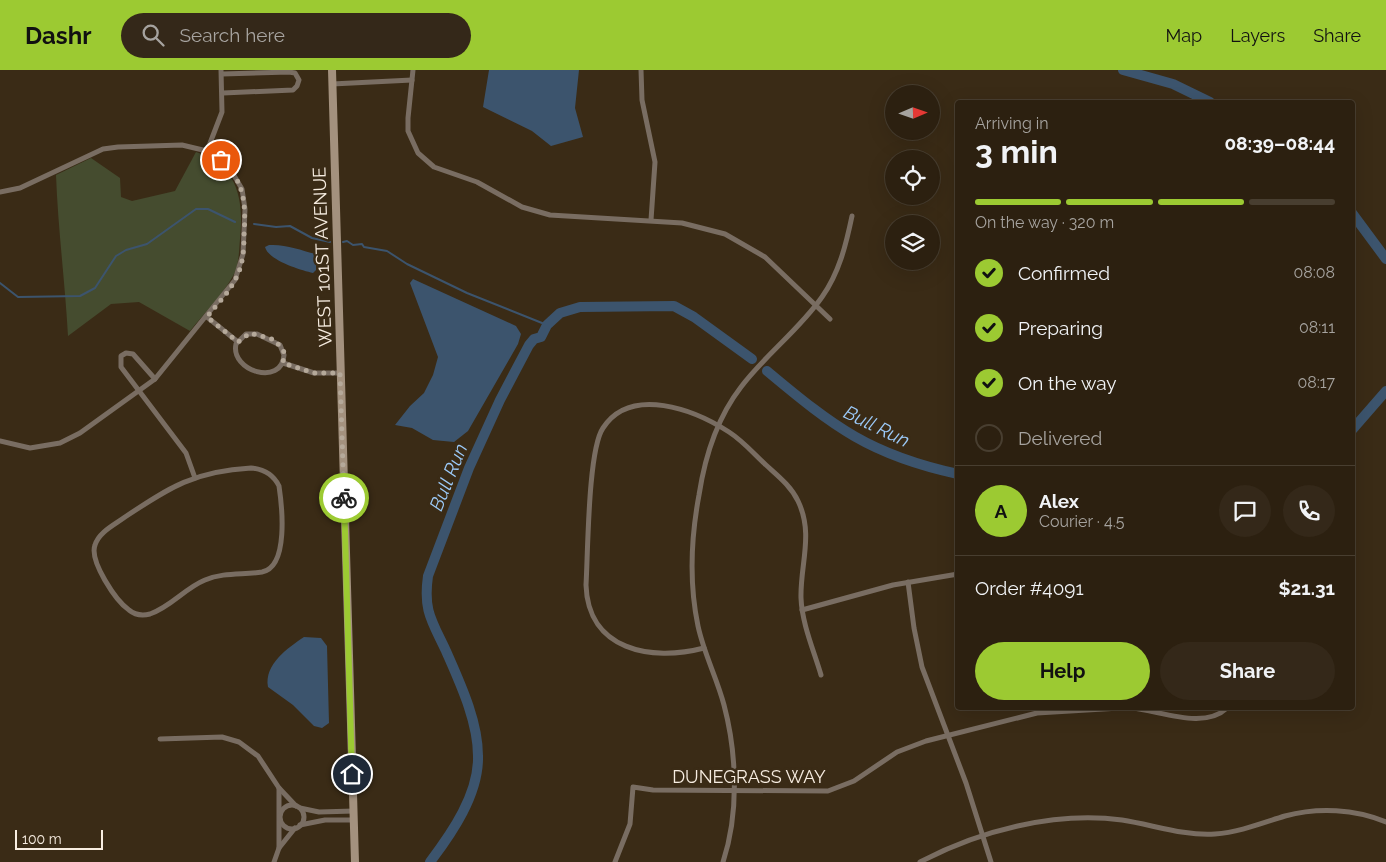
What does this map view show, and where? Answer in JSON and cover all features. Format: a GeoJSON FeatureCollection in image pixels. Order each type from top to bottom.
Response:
{"type":"FeatureCollection","features":[{"type":"Feature","properties":{"kind":"street","name":"WEST 101ST AVENUE"},"geometry":{"type":"LineString","coordinates":[[332,70],[355,862]]}},
{"type":"Feature","properties":{"kind":"street"},"geometry":{"type":"LineString","coordinates":[[413,70],[408,118],[409,136],[418,153],[434,167],[477,182],[517,204],[543,213],[563,217],[651,220],[693,224],[734,238],[764,257],[830,319]]}},
{"type":"Feature","properties":{"kind":"street"},"geometry":{"type":"LineString","coordinates":[[641,70],[642,100],[655,162],[651,220]]}},
{"type":"Feature","properties":{"kind":"street"},"geometry":{"type":"LineString","coordinates":[[207,151],[220,120],[223,93],[222,72],[290,72],[295,73],[299,80],[296,88],[290,90],[223,93]]}},
{"type":"Feature","properties":{"kind":"street"},"geometry":{"type":"LineString","coordinates":[[332,84],[412,80]]}},
{"type":"Feature","properties":{"kind":"street"},"geometry":{"type":"LineString","coordinates":[[0,192],[20,188],[89,155],[112,147],[182,145],[207,151],[221,160],[235,176],[244,194],[245,214],[243,254],[238,275],[207,317],[154,379],[139,392],[80,433],[60,443],[30,448],[0,441]]}},
{"type":"Feature","properties":{"kind":"street"},"geometry":{"type":"LineString","coordinates":[[723,862],[730,830],[733,761],[729,726],[721,695],[704,648],[693,586],[693,539],[702,476],[718,426],[741,387],[816,306],[837,270],[852,216]]}},
{"type":"Feature","properties":{"kind":"street"},"geometry":{"type":"LineString","coordinates":[[207,317],[238,342]]}},
{"type":"Feature","properties":{"kind":"street"},"geometry":{"type":"LineString","coordinates":[[250,333],[275,340],[284,352],[283,363],[277,371],[268,373],[245,366],[236,357],[238,342],[250,333]]}},
{"type":"Feature","properties":{"kind":"street"},"geometry":{"type":"LineString","coordinates":[[154,379],[133,354],[122,355],[121,367],[186,453],[195,478]]}},
{"type":"Feature","properties":{"kind":"street"},"geometry":{"type":"LineString","coordinates":[[283,363],[314,373],[340,373]]}},
{"type":"Feature","properties":{"kind":"street"},"geometry":{"type":"LineString","coordinates":[[704,648],[668,653],[638,650],[616,641],[597,623],[588,601],[586,585],[593,464],[596,444],[603,428],[615,414],[632,406],[659,405],[700,417],[718,426],[740,440],[783,480],[798,501],[804,515],[807,534],[801,593],[802,610],[820,675]]}},
{"type":"Feature","properties":{"kind":"street"},"geometry":{"type":"LineString","coordinates":[[251,468],[260,469],[270,475],[279,486],[282,548],[276,562],[266,571],[226,574],[210,578],[156,612],[139,615],[130,611],[123,605],[97,566],[93,551],[97,540],[103,532],[165,490],[195,478],[222,470],[251,468]]}},
{"type":"Feature","properties":{"kind":"street"},"geometry":{"type":"LineString","coordinates":[[802,610],[908,582],[955,574]]}},
{"type":"Feature","properties":{"kind":"street"},"geometry":{"type":"LineString","coordinates":[[908,582],[922,667],[991,862]]}},
{"type":"Feature","properties":{"kind":"street","name":"DUNEGRASS WAY"},"geometry":{"type":"LineString","coordinates":[[615,862],[630,824],[633,786],[653,790],[812,792],[836,789],[854,781],[896,752],[947,736],[1049,711],[1073,710]]}},
{"type":"Feature","properties":{"kind":"street"},"geometry":{"type":"LineString","coordinates":[[1143,710],[1195,719],[1219,715],[1225,710]]}},
{"type":"Feature","properties":{"kind":"street"},"geometry":{"type":"LineString","coordinates":[[160,738],[222,737],[239,742],[258,756],[279,788],[298,807],[304,816],[300,825]]}},
{"type":"Feature","properties":{"kind":"street"},"geometry":{"type":"LineString","coordinates":[[279,788],[279,848]]}},
{"type":"Feature","properties":{"kind":"street"},"geometry":{"type":"LineString","coordinates":[[279,815],[286,807],[298,807],[319,812],[354,811]]}},
{"type":"Feature","properties":{"kind":"street"},"geometry":{"type":"LineString","coordinates":[[920,862],[956,845],[983,836],[1069,818],[1116,820],[1176,832],[1207,834],[1248,829],[1287,816],[1318,811],[1355,813],[1386,822]]}},
{"type":"Feature","properties":{"kind":"street"},"geometry":{"type":"LineString","coordinates":[[279,815],[285,826],[294,828]]}},
{"type":"Feature","properties":{"kind":"street"},"geometry":{"type":"LineString","coordinates":[[274,862],[279,848],[294,828],[325,820],[354,820]]}},
{"type":"Feature","properties":{"kind":"green space"},"geometry":{"type":"Polygon","coordinates":[[[196,152],[210,158],[221,166],[229,175],[239,198],[241,224],[238,263],[233,276],[224,290],[190,331],[139,302],[111,304],[68,336],[56,175],[91,158],[120,178],[121,197],[132,201],[175,191],[196,152]]]}},
{"type":"Feature","properties":{"kind":"water"},"geometry":{"type":"Polygon","coordinates":[[[489,70],[579,70],[575,108],[583,137],[551,146],[532,131],[483,107],[489,70]]]}},
{"type":"Feature","properties":{"kind":"water"},"geometry":{"type":"Polygon","coordinates":[[[269,245],[287,246],[316,254],[316,270],[313,273],[307,272],[278,260],[267,252],[265,247],[269,245]]]}},
{"type":"Feature","properties":{"kind":"water"},"geometry":{"type":"Polygon","coordinates":[[[413,279],[516,326],[521,334],[518,344],[468,431],[454,442],[433,440],[412,428],[395,425],[410,406],[424,393],[433,375],[438,357],[410,283],[413,279]]]}},
{"type":"Feature","properties":{"kind":"water"},"geometry":{"type":"Polygon","coordinates":[[[304,637],[321,638],[327,646],[329,723],[322,728],[314,726],[293,705],[268,687],[270,671],[278,657],[304,637]]]}},
{"type":"Feature","properties":{"kind":"waterway","name":"Bull Run"},"geometry":{"type":"LineString","coordinates":[[1123,70],[1173,84],[1206,100]]}},
{"type":"Feature","properties":{"kind":"waterway"},"geometry":{"type":"LineString","coordinates":[[0,283],[18,297],[80,296],[95,288],[116,256],[126,250],[147,244],[196,209],[208,209],[235,222]]}},
{"type":"Feature","properties":{"kind":"waterway","name":"Bull Run"},"geometry":{"type":"LineString","coordinates":[[1355,217],[1386,259]]}},
{"type":"Feature","properties":{"kind":"waterway"},"geometry":{"type":"LineString","coordinates":[[254,224],[276,227],[290,226],[312,238],[330,242]]}},
{"type":"Feature","properties":{"kind":"waterway"},"geometry":{"type":"LineString","coordinates":[[343,242],[347,241],[353,245],[362,244],[364,247],[387,251],[407,264],[467,293],[547,325]]}},
{"type":"Feature","properties":{"kind":"waterway","name":"Bull Run"},"geometry":{"type":"LineString","coordinates":[[430,862],[447,839],[469,799],[474,785],[478,756],[472,716],[457,676],[430,615],[427,598],[428,576],[469,468],[500,400],[529,345],[534,339],[541,337],[547,325],[560,313],[580,307],[674,306],[694,317],[752,359]]}},
{"type":"Feature","properties":{"kind":"waterway","name":"Bull Run"},"geometry":{"type":"LineString","coordinates":[[767,371],[834,423],[877,448],[900,458],[955,473]]}},
{"type":"Feature","properties":{"kind":"waterway","name":"Bull Run"},"geometry":{"type":"LineString","coordinates":[[1355,427],[1386,391]]}},
{"type":"Feature","properties":{"kind":"way so far"},"geometry":{"type":"LineString","coordinates":[[221,160],[229,167],[244,194],[243,254],[238,275],[207,317],[238,342],[243,336],[250,333],[275,340],[284,352],[283,363],[314,373],[340,373],[344,498]]}},
{"type":"Feature","properties":{"kind":"route"},"geometry":{"type":"LineString","coordinates":[[344,498],[352,774]]}}]}
